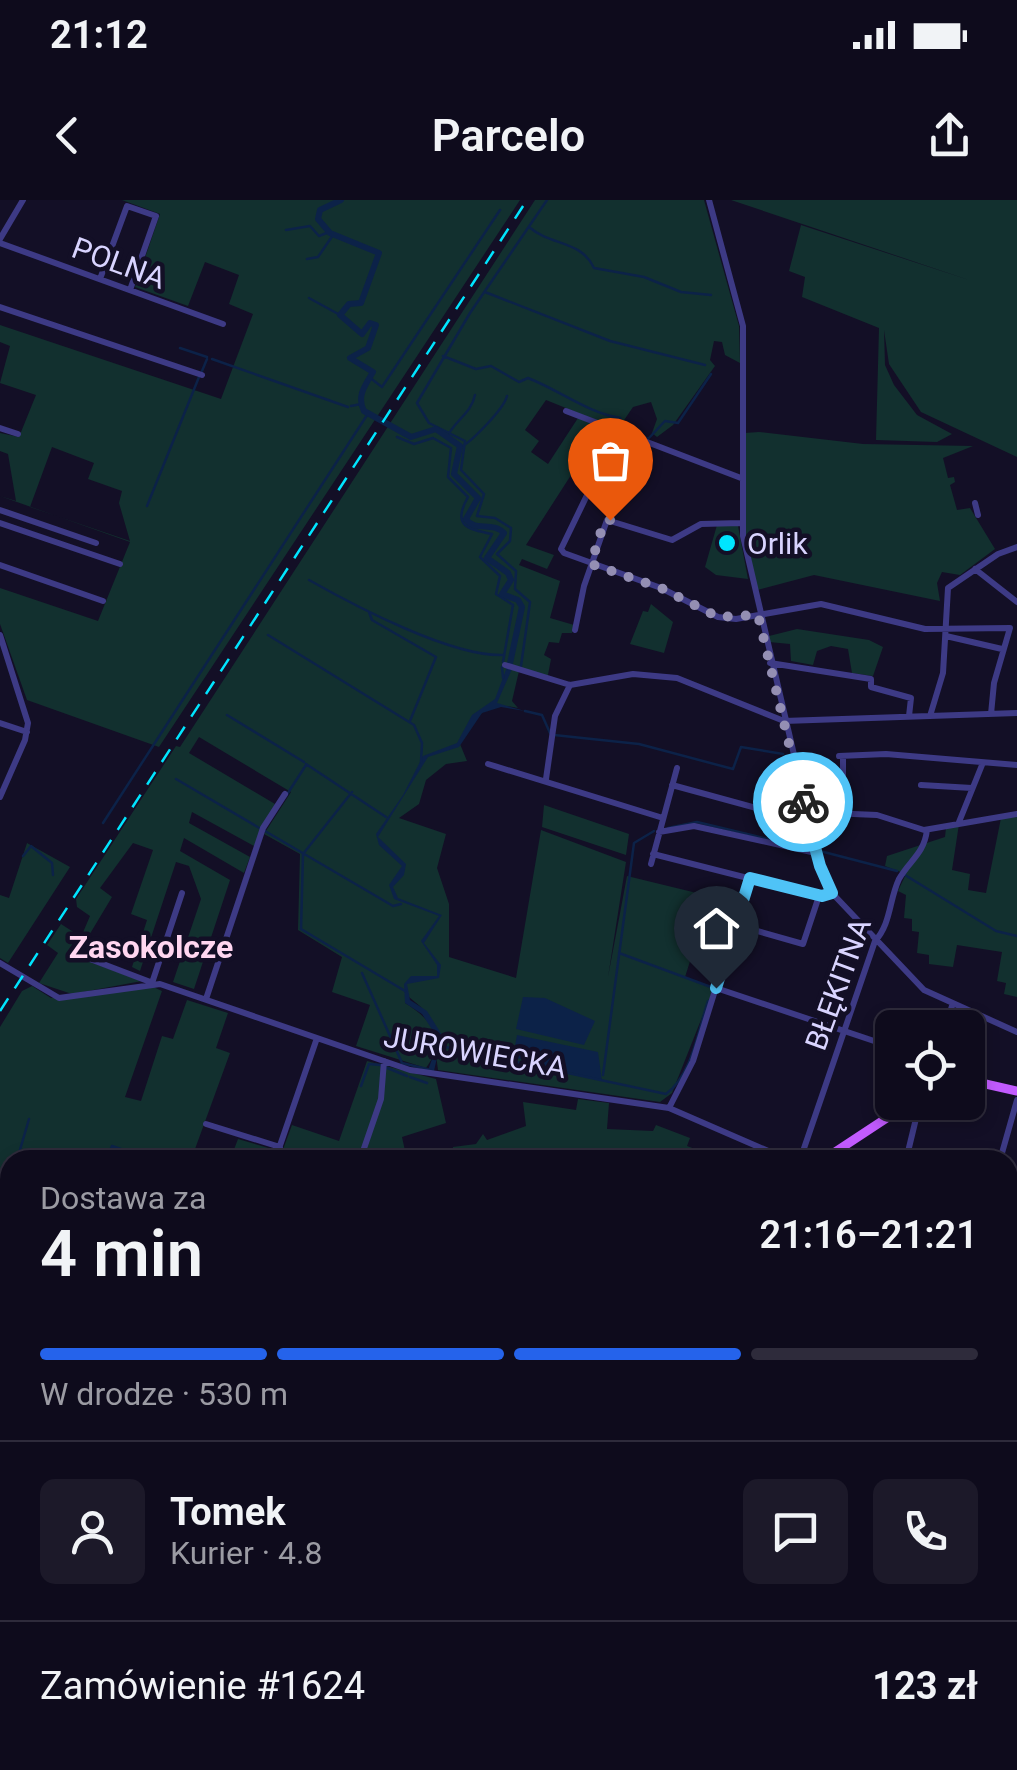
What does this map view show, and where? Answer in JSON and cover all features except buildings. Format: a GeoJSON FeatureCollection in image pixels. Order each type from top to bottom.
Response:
{"type":"FeatureCollection","features":[{"type":"Feature","properties":{"kind":"main road"},"geometry":{"type":"LineString","coordinates":[[985,1082],[1017,1091]]}},
{"type":"Feature","properties":{"kind":"main road"},"geometry":{"type":"LineString","coordinates":[[838,1150],[884,1120]]}},
{"type":"Feature","properties":{"kind":"street"},"geometry":{"type":"LineString","coordinates":[[0,241],[23,200]]}},
{"type":"Feature","properties":{"kind":"street"},"geometry":{"type":"LineString","coordinates":[[708,200],[744,338],[741,523],[758,615],[816,853],[832,893],[924,990],[952,1006],[1017,1032]]}},
{"type":"Feature","properties":{"kind":"street"},"geometry":{"type":"LineString","coordinates":[[100,279],[127,206],[156,216],[130,290]]}},
{"type":"Feature","properties":{"kind":"street","name":"POLNA"},"geometry":{"type":"LineString","coordinates":[[0,241],[223,324]]}},
{"type":"Feature","properties":{"kind":"street"},"geometry":{"type":"LineString","coordinates":[[0,307],[202,374]]}},
{"type":"Feature","properties":{"kind":"street"},"geometry":{"type":"LineString","coordinates":[[566,410],[741,478]]}},
{"type":"Feature","properties":{"kind":"street"},"geometry":{"type":"LineString","coordinates":[[0,428],[18,434]]}},
{"type":"Feature","properties":{"kind":"street"},"geometry":{"type":"LineString","coordinates":[[618,431],[561,549],[591,564],[661,588],[718,617],[822,604],[1002,649]]}},
{"type":"Feature","properties":{"kind":"street"},"geometry":{"type":"LineString","coordinates":[[975,503],[978,514]]}},
{"type":"Feature","properties":{"kind":"street"},"geometry":{"type":"LineString","coordinates":[[0,510],[96,544]]}},
{"type":"Feature","properties":{"kind":"street"},"geometry":{"type":"LineString","coordinates":[[575,630],[606,520],[672,540],[701,524],[741,523]]}},
{"type":"Feature","properties":{"kind":"street"},"geometry":{"type":"LineString","coordinates":[[0,523],[120,564]]}},
{"type":"Feature","properties":{"kind":"street"},"geometry":{"type":"LineString","coordinates":[[930,716],[944,672],[948,588],[1017,548]]}},
{"type":"Feature","properties":{"kind":"street"},"geometry":{"type":"LineString","coordinates":[[0,565],[103,601]]}},
{"type":"Feature","properties":{"kind":"street"},"geometry":{"type":"LineString","coordinates":[[975,569],[1017,602]]}},
{"type":"Feature","properties":{"kind":"street"},"geometry":{"type":"LineString","coordinates":[[946,633],[1010,628],[1002,649],[991,714]]}},
{"type":"Feature","properties":{"kind":"street"},"geometry":{"type":"LineString","coordinates":[[0,635],[27,714],[28,732],[0,797]]}},
{"type":"Feature","properties":{"kind":"street"},"geometry":{"type":"LineString","coordinates":[[770,663],[870,679],[871,687],[911,698],[909,716]]}},
{"type":"Feature","properties":{"kind":"street"},"geometry":{"type":"LineString","coordinates":[[510,666],[570,685],[620,676],[667,676],[710,689],[784,722],[1017,713]]}},
{"type":"Feature","properties":{"kind":"street"},"geometry":{"type":"LineString","coordinates":[[546,780],[555,716],[570,685]]}},
{"type":"Feature","properties":{"kind":"street"},"geometry":{"type":"LineString","coordinates":[[0,723],[28,732]]}},
{"type":"Feature","properties":{"kind":"street"},"geometry":{"type":"LineString","coordinates":[[843,776],[841,756],[886,754],[1017,765]]}},
{"type":"Feature","properties":{"kind":"street"},"geometry":{"type":"LineString","coordinates":[[488,764],[663,818]]}},
{"type":"Feature","properties":{"kind":"street"},"geometry":{"type":"LineString","coordinates":[[959,822],[982,765]]}},
{"type":"Feature","properties":{"kind":"street"},"geometry":{"type":"LineString","coordinates":[[651,864],[678,768]]}},
{"type":"Feature","properties":{"kind":"street"},"geometry":{"type":"LineString","coordinates":[[672,785],[808,822]]}},
{"type":"Feature","properties":{"kind":"street"},"geometry":{"type":"LineString","coordinates":[[922,785],[972,788]]}},
{"type":"Feature","properties":{"kind":"street"},"geometry":{"type":"LineString","coordinates":[[206,999],[262,828],[284,794]]}},
{"type":"Feature","properties":{"kind":"street"},"geometry":{"type":"LineString","coordinates":[[806,812],[877,815],[926,830],[1017,814]]}},
{"type":"Feature","properties":{"kind":"street"},"geometry":{"type":"LineString","coordinates":[[659,832],[694,826],[816,853]]}},
{"type":"Feature","properties":{"kind":"street","name":"BŁĘKITNA"},"geometry":{"type":"LineString","coordinates":[[803,1150],[875,941],[884,929],[900,878],[924,849],[926,830]]}},
{"type":"Feature","properties":{"kind":"street"},"geometry":{"type":"LineString","coordinates":[[654,854],[819,896],[832,893]]}},
{"type":"Feature","properties":{"kind":"street"},"geometry":{"type":"LineString","coordinates":[[669,1108],[693,1061],[750,878]]}},
{"type":"Feature","properties":{"kind":"street"},"geometry":{"type":"LineString","coordinates":[[153,981],[182,892]]}},
{"type":"Feature","properties":{"kind":"street"},"geometry":{"type":"LineString","coordinates":[[736,925],[803,944],[819,896]]}},
{"type":"Feature","properties":{"kind":"street","name":"JUROWIECKA"},"geometry":{"type":"LineString","coordinates":[[82,956],[384,1062],[426,1072],[669,1108],[766,1150]]}},
{"type":"Feature","properties":{"kind":"street","name":"JUROWIECKA"},"geometry":{"type":"LineString","coordinates":[[0,963],[59,998],[153,981]]}},
{"type":"Feature","properties":{"kind":"street"},"geometry":{"type":"LineString","coordinates":[[716,988],[875,1042]]}},
{"type":"Feature","properties":{"kind":"street"},"geometry":{"type":"LineString","coordinates":[[951,1010],[952,1006]]}},
{"type":"Feature","properties":{"kind":"street"},"geometry":{"type":"LineString","coordinates":[[279,1150],[316,1038]]}},
{"type":"Feature","properties":{"kind":"street"},"geometry":{"type":"LineString","coordinates":[[363,1150],[381,1099],[384,1062]]}},
{"type":"Feature","properties":{"kind":"street"},"geometry":{"type":"LineString","coordinates":[[1003,1150],[1017,1100]]}},
{"type":"Feature","properties":{"kind":"street"},"geometry":{"type":"LineString","coordinates":[[908,1150],[916,1120]]}},
{"type":"Feature","properties":{"kind":"street"},"geometry":{"type":"LineString","coordinates":[[206,1124],[280,1147]]}},
{"type":"Feature","properties":{"kind":"green space"},"geometry":{"type":"Polygon","coordinates":[[[122,200],[520,200],[159,747],[27,700],[0,624],[0,588],[98,621],[130,542],[58,516],[130,541],[119,503],[122,491],[88,479],[94,463],[52,447],[30,507],[0,496],[16,501],[8,454],[0,451],[0,433],[19,437],[36,395],[0,383],[10,346],[0,342],[0,325],[221,399],[253,314],[229,304],[239,275],[205,262],[188,306],[135,287],[160,214],[122,200]]]}},
{"type":"Feature","properties":{"kind":"green space"},"geometry":{"type":"Polygon","coordinates":[[[535,200],[704,200],[739,326],[740,363],[725,355],[722,342],[714,341],[710,360],[715,366],[673,425],[657,437],[652,433],[657,419],[651,402],[633,407],[618,429],[546,400],[525,430],[539,441],[531,452],[548,464],[578,418],[602,427],[526,545],[554,555],[547,569],[522,559],[519,565],[560,581],[550,618],[574,625],[572,633],[562,633],[559,643],[549,642],[544,655],[551,659],[547,680],[519,671],[512,701],[518,708],[497,706],[482,713],[460,744],[467,761],[446,764],[426,780],[419,804],[399,818],[446,834],[437,868],[449,904],[449,957],[516,978],[541,830],[626,862],[608,977],[627,876],[705,895],[718,906],[702,954],[693,952],[685,977],[714,987],[672,1093],[660,1102],[438,1070],[436,1055],[443,1042],[421,1007],[409,997],[405,1003],[423,1016],[434,1031],[435,1049],[426,1068],[356,1046],[370,1005],[332,992],[342,957],[298,930],[300,854],[264,834],[291,792],[199,737],[189,753],[275,804],[254,846],[192,812],[189,823],[250,857],[244,873],[184,838],[180,851],[230,880],[194,989],[173,982],[201,899],[189,866],[176,862],[140,971],[132,967],[147,920],[131,914],[153,850],[133,843],[100,888],[112,897],[76,957],[142,981],[72,994],[39,983],[58,953],[47,945],[61,924],[81,937],[90,916],[77,907],[76,899],[176,746],[180,747],[535,200]]]}},
{"type":"Feature","properties":{"kind":"green space"},"geometry":{"type":"Polygon","coordinates":[[[731,200],[1017,200],[1017,457],[921,412],[889,364],[884,330],[885,365],[894,385],[917,415],[952,434],[937,442],[876,440],[879,328],[802,297],[805,277],[789,271],[801,225],[969,280],[731,200]]]}},
{"type":"Feature","properties":{"kind":"green space"},"geometry":{"type":"Polygon","coordinates":[[[745,433],[863,444],[973,446],[943,458],[948,478],[954,477],[955,482],[950,485],[957,510],[970,508],[995,549],[960,575],[942,572],[937,583],[940,601],[814,575],[757,590],[744,523],[745,433]]]}},
{"type":"Feature","properties":{"kind":"green space"},"geometry":{"type":"Polygon","coordinates":[[[717,525],[738,526],[748,579],[716,575],[705,567],[717,525]]]}},
{"type":"Feature","properties":{"kind":"green space"},"geometry":{"type":"Polygon","coordinates":[[[651,604],[673,622],[664,653],[630,644],[643,611],[648,612],[651,604]]]}},
{"type":"Feature","properties":{"kind":"green space"},"geometry":{"type":"Polygon","coordinates":[[[797,629],[869,640],[883,647],[873,676],[852,673],[848,649],[831,646],[817,651],[813,665],[791,661],[790,644],[769,642],[769,636],[797,629]]]}},
{"type":"Feature","properties":{"kind":"green space"},"geometry":{"type":"Polygon","coordinates":[[[544,805],[629,834],[626,855],[542,827],[544,805]]]}},
{"type":"Feature","properties":{"kind":"green space"},"geometry":{"type":"Polygon","coordinates":[[[1017,817],[1017,997],[1004,994],[1006,983],[997,981],[1002,952],[957,945],[953,967],[929,964],[929,955],[917,953],[919,932],[912,931],[912,919],[904,918],[906,895],[898,891],[906,874],[885,866],[887,856],[945,837],[946,828],[959,824],[952,870],[970,874],[968,890],[986,893],[1001,818],[1017,817]]]}},
{"type":"Feature","properties":{"kind":"green space"},"geometry":{"type":"Polygon","coordinates":[[[27,843],[70,867],[8,963],[0,958],[0,895],[9,898],[27,843]]]}},
{"type":"Feature","properties":{"kind":"green space"},"geometry":{"type":"Polygon","coordinates":[[[147,984],[162,991],[125,1097],[141,1101],[162,1036],[173,1039],[187,1000],[228,1013],[216,1048],[230,1053],[195,1150],[0,1150],[0,1027],[22,991],[32,986],[51,998],[147,984]]]}},
{"type":"Feature","properties":{"kind":"green space"},"geometry":{"type":"Polygon","coordinates":[[[367,1061],[436,1079],[446,1123],[402,1137],[405,1150],[283,1150],[292,1125],[339,1141],[367,1061]]]}},
{"type":"Feature","properties":{"kind":"green space"},"geometry":{"type":"Polygon","coordinates":[[[578,1099],[609,1103],[607,1129],[653,1131],[656,1125],[690,1138],[687,1146],[698,1150],[453,1150],[476,1144],[483,1134],[487,1140],[526,1126],[523,1102],[576,1110],[578,1099]]]}},
{"type":"Feature","properties":{"kind":"green space"},"geometry":{"type":"Polygon","coordinates":[[[238,1139],[275,1150],[234,1150],[238,1139]]]}},
{"type":"Feature","properties":{"kind":"water"},"geometry":{"type":"Polygon","coordinates":[[[507,667],[512,669],[497,703],[525,711],[501,707],[482,713],[459,747],[428,757],[378,837],[406,864],[404,875],[393,887],[398,898],[442,915],[424,943],[441,965],[439,978],[407,984],[410,1000],[427,1011],[442,1035],[434,1071],[428,1070],[439,1040],[422,1014],[405,1003],[404,984],[411,976],[437,976],[437,965],[421,941],[439,916],[394,899],[389,885],[402,866],[379,845],[376,834],[423,756],[457,743],[472,715],[495,699],[507,667]]]}},
{"type":"Feature","properties":{"kind":"water"},"geometry":{"type":"Polygon","coordinates":[[[523,997],[545,998],[595,1021],[584,1045],[516,1029],[523,997]]]}},
{"type":"Feature","properties":{"kind":"water"},"geometry":{"type":"Polygon","coordinates":[[[517,1035],[598,1052],[602,1081],[513,1057],[517,1035]]]}},
{"type":"Feature","properties":{"kind":"waterway"},"geometry":{"type":"LineString","coordinates":[[341,200],[320,210],[318,219],[330,233],[379,253],[361,303],[349,304],[340,315],[362,334],[370,323],[376,325],[368,348],[350,358],[373,372],[363,390],[362,406],[364,411],[411,437],[436,429],[460,446],[454,474],[478,498],[466,519],[504,533],[487,558],[508,573],[511,580],[502,594],[518,600],[522,607],[509,668]]}},
{"type":"Feature","properties":{"kind":"waterway"},"geometry":{"type":"LineString","coordinates":[[521,666],[530,602],[515,589],[516,571],[497,554],[510,541],[511,528],[495,518],[477,516],[484,494],[461,470],[465,441],[429,423],[417,403],[470,313],[547,200]]}},
{"type":"Feature","properties":{"kind":"waterway"},"geometry":{"type":"LineString","coordinates":[[369,377],[382,387],[500,210]]}},
{"type":"Feature","properties":{"kind":"waterway"},"geometry":{"type":"LineString","coordinates":[[286,230],[310,226],[319,236],[329,232]]}},
{"type":"Feature","properties":{"kind":"waterway"},"geometry":{"type":"LineString","coordinates":[[529,227],[581,252],[594,268],[644,277],[681,292],[711,295]]}},
{"type":"Feature","properties":{"kind":"waterway"},"geometry":{"type":"LineString","coordinates":[[307,259],[318,257],[333,235]]}},
{"type":"Feature","properties":{"kind":"waterway"},"geometry":{"type":"LineString","coordinates":[[485,292],[610,341],[705,365]]}},
{"type":"Feature","properties":{"kind":"waterway"},"geometry":{"type":"LineString","coordinates":[[309,298],[340,315]]}},
{"type":"Feature","properties":{"kind":"waterway"},"geometry":{"type":"LineString","coordinates":[[180,348],[207,357]]}},
{"type":"Feature","properties":{"kind":"waterway"},"geometry":{"type":"LineString","coordinates":[[443,356],[476,369],[491,366],[519,382],[528,378],[596,411],[620,418],[624,430],[648,439],[665,421],[678,423],[711,374]]}},
{"type":"Feature","properties":{"kind":"waterway"},"geometry":{"type":"LineString","coordinates":[[202,371],[207,359]]}},
{"type":"Feature","properties":{"kind":"waterway"},"geometry":{"type":"LineString","coordinates":[[212,359],[348,407]]}},
{"type":"Feature","properties":{"kind":"waterway"},"geometry":{"type":"LineString","coordinates":[[147,506],[199,377]]}},
{"type":"Feature","properties":{"kind":"waterway"},"geometry":{"type":"LineString","coordinates":[[447,437],[475,395]]}},
{"type":"Feature","properties":{"kind":"waterway"},"geometry":{"type":"LineString","coordinates":[[461,447],[487,424],[507,396]]}},
{"type":"Feature","properties":{"kind":"waterway"},"geometry":{"type":"LineString","coordinates":[[351,406],[361,404]]}},
{"type":"Feature","properties":{"kind":"waterway"},"geometry":{"type":"LineString","coordinates":[[103,823],[369,412]]}},
{"type":"Feature","properties":{"kind":"waterway"},"geometry":{"type":"LineString","coordinates":[[397,437],[414,444],[433,438],[451,448],[448,477],[468,497],[462,520],[475,530],[492,534],[480,557],[500,576],[496,594],[513,605],[503,662]]}},
{"type":"Feature","properties":{"kind":"waterway"},"geometry":{"type":"LineString","coordinates":[[309,580],[431,639],[503,655]]}},
{"type":"Feature","properties":{"kind":"waterway"},"geometry":{"type":"LineString","coordinates":[[369,612],[372,620],[436,657],[410,721]]}},
{"type":"Feature","properties":{"kind":"waterway"},"geometry":{"type":"LineString","coordinates":[[268,635],[414,725],[422,743],[421,762]]}},
{"type":"Feature","properties":{"kind":"waterway"},"geometry":{"type":"LineString","coordinates":[[502,667],[503,678]]}},
{"type":"Feature","properties":{"kind":"waterway"},"geometry":{"type":"LineString","coordinates":[[525,711],[542,715],[550,733]]}},
{"type":"Feature","properties":{"kind":"waterway"},"geometry":{"type":"LineString","coordinates":[[227,715],[304,762]]}},
{"type":"Feature","properties":{"kind":"waterway"},"geometry":{"type":"LineString","coordinates":[[554,735],[639,744],[733,769],[741,747],[783,754]]}},
{"type":"Feature","properties":{"kind":"waterway"},"geometry":{"type":"LineString","coordinates":[[306,764],[386,817]]}},
{"type":"Feature","properties":{"kind":"waterway"},"geometry":{"type":"LineString","coordinates":[[286,796],[306,765]]}},
{"type":"Feature","properties":{"kind":"waterway"},"geometry":{"type":"LineString","coordinates":[[176,779],[261,829]]}},
{"type":"Feature","properties":{"kind":"waterway"},"geometry":{"type":"LineString","coordinates":[[352,792],[303,854],[301,929],[405,991]]}},
{"type":"Feature","properties":{"kind":"waterway"},"geometry":{"type":"LineString","coordinates":[[668,828],[697,822],[772,840]]}},
{"type":"Feature","properties":{"kind":"waterway"},"geometry":{"type":"LineString","coordinates":[[265,831],[393,906],[401,904]]}},
{"type":"Feature","properties":{"kind":"waterway"},"geometry":{"type":"LineString","coordinates":[[603,1075],[634,843],[654,831]]}},
{"type":"Feature","properties":{"kind":"waterway"},"geometry":{"type":"LineString","coordinates":[[23,856],[31,846],[52,863],[53,875]]}},
{"type":"Feature","properties":{"kind":"waterway"},"geometry":{"type":"LineString","coordinates":[[820,851],[897,871]]}},
{"type":"Feature","properties":{"kind":"waterway"},"geometry":{"type":"LineString","coordinates":[[905,875],[996,931],[1017,936]]}},
{"type":"Feature","properties":{"kind":"waterway"},"geometry":{"type":"LineString","coordinates":[[619,953],[711,987]]}},
{"type":"Feature","properties":{"kind":"waterway"},"geometry":{"type":"LineString","coordinates":[[362,973],[402,1063],[431,1070]]}},
{"type":"Feature","properties":{"kind":"waterway"},"geometry":{"type":"LineString","coordinates":[[441,1046],[666,1094],[688,1064],[708,1001]]}},
{"type":"Feature","properties":{"kind":"waterway"},"geometry":{"type":"LineString","coordinates":[[361,1086],[369,1064],[381,1065]]}},
{"type":"Feature","properties":{"kind":"waterway"},"geometry":{"type":"LineString","coordinates":[[385,1067],[407,1076]]}},
{"type":"Feature","properties":{"kind":"waterway"},"geometry":{"type":"LineString","coordinates":[[410,1077],[427,1083]]}},
{"type":"Feature","properties":{"kind":"waterway"},"geometry":{"type":"LineString","coordinates":[[20,1150],[29,1119]]}},
{"type":"Feature","properties":{"kind":"waterway"},"geometry":{"type":"LineString","coordinates":[[110,1150],[112,1146],[124,1150]]}},
{"type":"Feature","properties":{"kind":"railway"},"geometry":{"type":"LineString","coordinates":[[0,1011],[527,200]]}},
{"type":"Feature","properties":{"kind":"way so far"},"geometry":{"type":"LineString","coordinates":[[610,520],[604,522],[591,564],[661,588],[718,617],[758,615],[803,802]]}},
{"type":"Feature","properties":{"kind":"place","name":"Orlik"},"geometry":{"type":"Point","coordinates":[727,543]}},
{"type":"Feature","properties":{"kind":"district","name":"Zasokolcze"},"geometry":{"type":"Point","coordinates":[151,947]}},
{"type":"Feature","properties":{"kind":"route"},"geometry":{"type":"LineString","coordinates":[[716,988],[750,878],[824,897],[832,893],[820,866],[803,802]]}}]}
